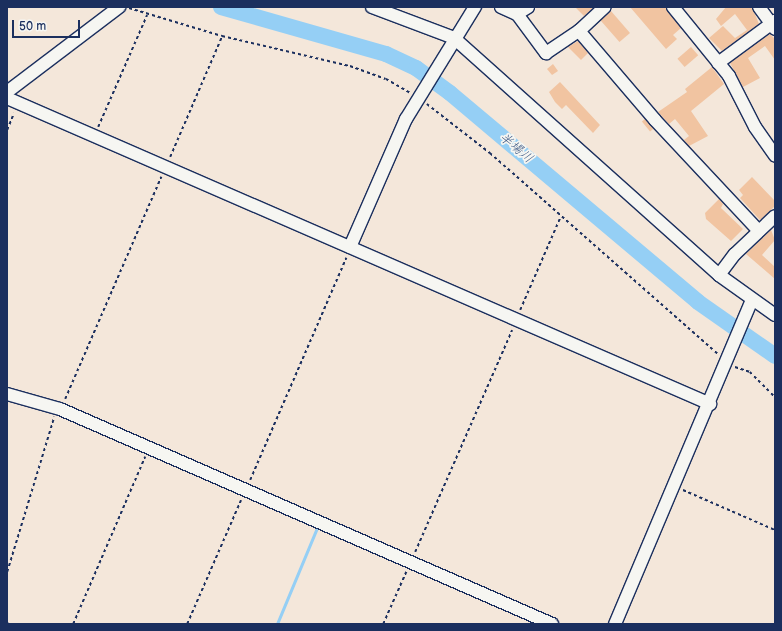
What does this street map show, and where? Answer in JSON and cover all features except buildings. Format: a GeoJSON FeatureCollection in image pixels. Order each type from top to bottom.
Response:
{"type":"FeatureCollection","features":[{"type":"Feature","properties":{"kind":"street"},"geometry":{"type":"LineString","coordinates":[[7,92],[119,7]]}},
{"type":"Feature","properties":{"kind":"street"},"geometry":{"type":"LineString","coordinates":[[372,7],[452,41],[719,275],[752,302],[775,315]]}},
{"type":"Feature","properties":{"kind":"street"},"geometry":{"type":"LineString","coordinates":[[350,247],[419,97],[452,41],[475,7]]}},
{"type":"Feature","properties":{"kind":"street"},"geometry":{"type":"LineString","coordinates":[[501,7],[518,14],[546,53],[579,31],[605,7]]}},
{"type":"Feature","properties":{"kind":"street"},"geometry":{"type":"LineString","coordinates":[[518,14],[528,7]]}},
{"type":"Feature","properties":{"kind":"street"},"geometry":{"type":"LineString","coordinates":[[673,7],[734,84],[755,127],[775,156]]}},
{"type":"Feature","properties":{"kind":"street"},"geometry":{"type":"LineString","coordinates":[[718,63],[774,25],[759,7]]}},
{"type":"Feature","properties":{"kind":"street"},"geometry":{"type":"LineString","coordinates":[[579,31],[655,120],[759,231]]}},
{"type":"Feature","properties":{"kind":"street"},"geometry":{"type":"LineString","coordinates":[[7,98],[710,404]]}},
{"type":"Feature","properties":{"kind":"street"},"geometry":{"type":"LineString","coordinates":[[719,275],[759,231],[775,216]]}},
{"type":"Feature","properties":{"kind":"street"},"geometry":{"type":"LineString","coordinates":[[615,624],[729,361],[752,302]]}},
{"type":"Feature","properties":{"kind":"street"},"geometry":{"type":"LineString","coordinates":[[7,394],[58,412],[149,448],[552,624]]}},
{"type":"Feature","properties":{"kind":"path"},"geometry":{"type":"LineString","coordinates":[[126,7],[147,15],[222,36],[350,66],[386,79],[419,97],[450,120],[560,218],[729,361],[750,372],[775,397]]}},
{"type":"Feature","properties":{"kind":"path"},"geometry":{"type":"LineString","coordinates":[[94,137],[147,15]]}},
{"type":"Feature","properties":{"kind":"path"},"geometry":{"type":"LineString","coordinates":[[7,572],[58,412],[222,36]]}},
{"type":"Feature","properties":{"kind":"path"},"geometry":{"type":"LineString","coordinates":[[7,130],[18,104]]}},
{"type":"Feature","properties":{"kind":"path"},"geometry":{"type":"LineString","coordinates":[[383,624],[560,218]]}},
{"type":"Feature","properties":{"kind":"path"},"geometry":{"type":"LineString","coordinates":[[187,624],[350,247]]}},
{"type":"Feature","properties":{"kind":"path"},"geometry":{"type":"LineString","coordinates":[[73,624],[149,448]]}},
{"type":"Feature","properties":{"kind":"path"},"geometry":{"type":"LineString","coordinates":[[675,486],[775,530]]}},
{"type":"Feature","properties":{"kind":"waterway","name":"半場川"},"geometry":{"type":"LineString","coordinates":[[221,7],[386,54],[416,68],[450,93],[698,302],[775,356]]}},
{"type":"Feature","properties":{"kind":"waterway"},"geometry":{"type":"LineString","coordinates":[[277,624],[317,528],[315,526]]}}]}
